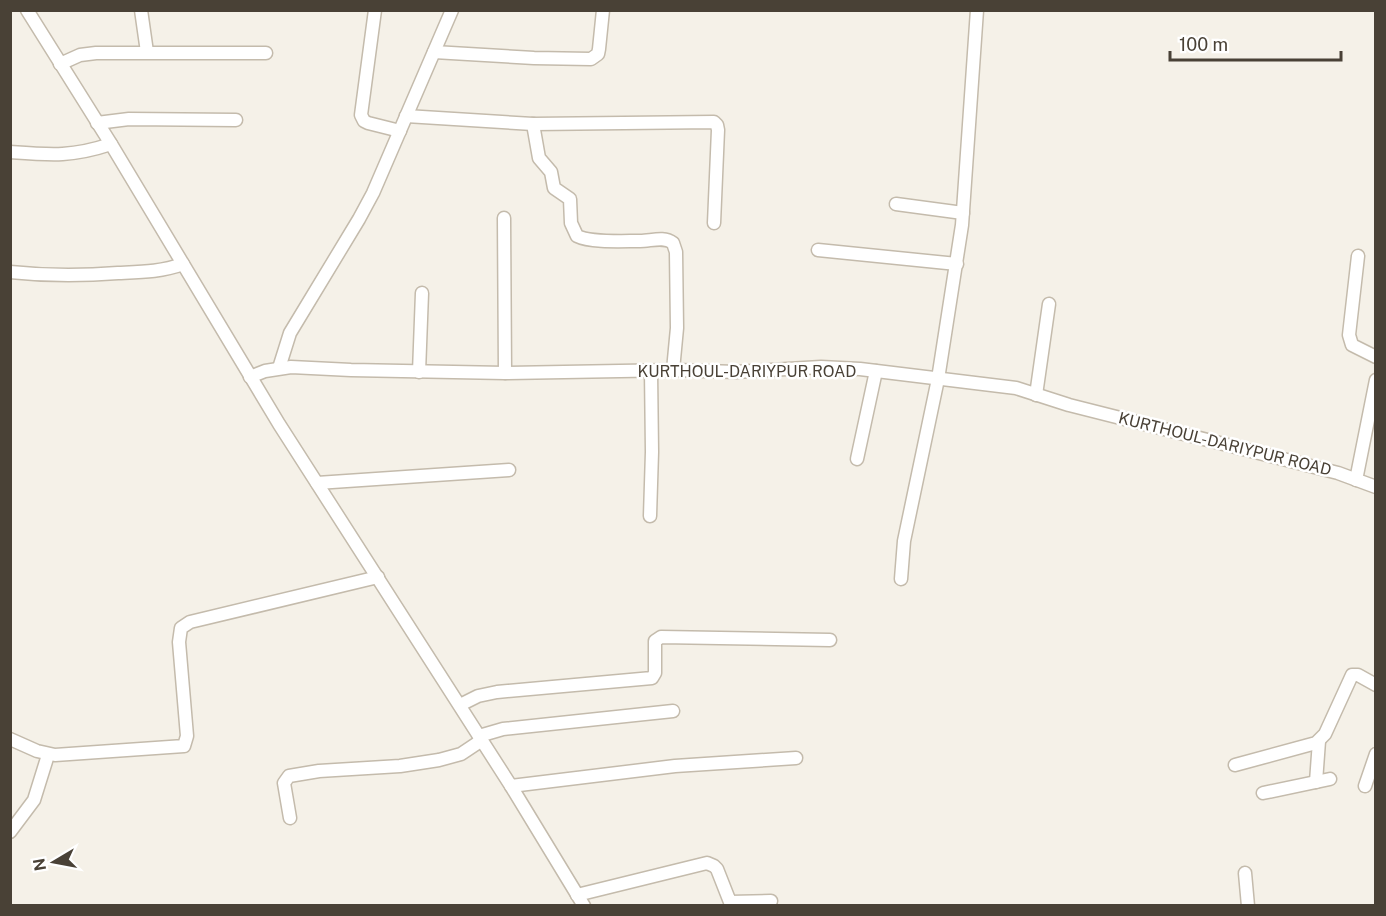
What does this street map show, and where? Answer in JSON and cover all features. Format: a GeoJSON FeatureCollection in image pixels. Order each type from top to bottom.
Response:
{"type":"FeatureCollection","features":[{"type":"Feature","properties":{"kind":"street"},"geometry":{"type":"LineString","coordinates":[[27,10],[111,144],[250,377],[481,738],[581,900],[707,862],[717,869],[730,902],[771,901]]}},
{"type":"Feature","properties":{"kind":"street"},"geometry":{"type":"LineString","coordinates":[[141,10],[147,52]]}},
{"type":"Feature","properties":{"kind":"street"},"geometry":{"type":"LineString","coordinates":[[375,10],[361,115],[368,123],[400,131]]}},
{"type":"Feature","properties":{"kind":"street"},"geometry":{"type":"LineString","coordinates":[[279,368],[290,333],[373,193],[452,10]]}},
{"type":"Feature","properties":{"kind":"street"},"geometry":{"type":"LineString","coordinates":[[434,52],[591,59],[598,54],[603,10]]}},
{"type":"Feature","properties":{"kind":"street"},"geometry":{"type":"LineString","coordinates":[[901,579],[911,504],[938,379],[957,264],[963,213],[977,10]]}},
{"type":"Feature","properties":{"kind":"street"},"geometry":{"type":"LineString","coordinates":[[60,64],[87,54],[266,53]]}},
{"type":"Feature","properties":{"kind":"street"},"geometry":{"type":"LineString","coordinates":[[406,116],[533,124],[716,123],[718,130],[714,222]]}},
{"type":"Feature","properties":{"kind":"street"},"geometry":{"type":"LineString","coordinates":[[97,123],[129,119],[236,120]]}},
{"type":"Feature","properties":{"kind":"street"},"geometry":{"type":"LineString","coordinates":[[533,124],[539,158],[551,172],[555,190],[570,199],[571,224],[577,236],[586,239],[638,241],[661,239],[673,243],[676,252],[677,277],[677,328],[673,370]]}},
{"type":"Feature","properties":{"kind":"street"},"geometry":{"type":"LineString","coordinates":[[10,152],[81,154],[111,144]]}},
{"type":"Feature","properties":{"kind":"street"},"geometry":{"type":"LineString","coordinates":[[896,204],[963,213]]}},
{"type":"Feature","properties":{"kind":"street"},"geometry":{"type":"LineString","coordinates":[[504,218],[505,373]]}},
{"type":"Feature","properties":{"kind":"street"},"geometry":{"type":"LineString","coordinates":[[818,250],[957,264]]}},
{"type":"Feature","properties":{"kind":"street"},"geometry":{"type":"LineString","coordinates":[[1358,256],[1349,335],[1352,345],[1376,357]]}},
{"type":"Feature","properties":{"kind":"street"},"geometry":{"type":"LineString","coordinates":[[10,272],[44,276],[88,275],[158,271],[183,264]]}},
{"type":"Feature","properties":{"kind":"street"},"geometry":{"type":"LineString","coordinates":[[419,372],[422,293]]}},
{"type":"Feature","properties":{"kind":"street"},"geometry":{"type":"LineString","coordinates":[[1036,395],[1049,304]]}},
{"type":"Feature","properties":{"kind":"street","name":"KURTHOUL-DARIYPUR ROAD"},"geometry":{"type":"LineString","coordinates":[[250,377],[279,368],[310,367],[505,373],[673,370],[736,372],[821,367],[876,371],[1016,388],[1376,487]]}},
{"type":"Feature","properties":{"kind":"street"},"geometry":{"type":"LineString","coordinates":[[650,516],[651,371]]}},
{"type":"Feature","properties":{"kind":"street"},"geometry":{"type":"LineString","coordinates":[[857,459],[876,371]]}},
{"type":"Feature","properties":{"kind":"street"},"geometry":{"type":"LineString","coordinates":[[1356,480],[1376,380]]}},
{"type":"Feature","properties":{"kind":"street"},"geometry":{"type":"LineString","coordinates":[[317,483],[509,470]]}},
{"type":"Feature","properties":{"kind":"street"},"geometry":{"type":"LineString","coordinates":[[10,739],[48,754],[68,755],[133,748],[184,746],[187,740],[179,642],[181,628],[190,622],[378,577]]}},
{"type":"Feature","properties":{"kind":"street"},"geometry":{"type":"LineString","coordinates":[[460,705],[478,696],[498,692],[649,678],[655,673],[655,641],[661,638],[830,640]]}},
{"type":"Feature","properties":{"kind":"street"},"geometry":{"type":"LineString","coordinates":[[1235,765],[1319,741],[1325,734],[1352,675],[1358,675],[1376,685]]}},
{"type":"Feature","properties":{"kind":"street"},"geometry":{"type":"LineString","coordinates":[[290,818],[284,783],[289,776],[319,771],[400,766],[439,760],[461,754],[481,738],[503,729],[673,711]]}},
{"type":"Feature","properties":{"kind":"street"},"geometry":{"type":"LineString","coordinates":[[1316,782],[1319,741]]}},
{"type":"Feature","properties":{"kind":"street"},"geometry":{"type":"LineString","coordinates":[[10,832],[34,800],[48,754]]}},
{"type":"Feature","properties":{"kind":"street"},"geometry":{"type":"LineString","coordinates":[[1365,786],[1376,754]]}},
{"type":"Feature","properties":{"kind":"street"},"geometry":{"type":"LineString","coordinates":[[511,786],[675,766],[796,758]]}},
{"type":"Feature","properties":{"kind":"street"},"geometry":{"type":"LineString","coordinates":[[1263,794],[1330,779]]}},
{"type":"Feature","properties":{"kind":"street"},"geometry":{"type":"LineString","coordinates":[[1245,873],[1248,906]]}}]}
